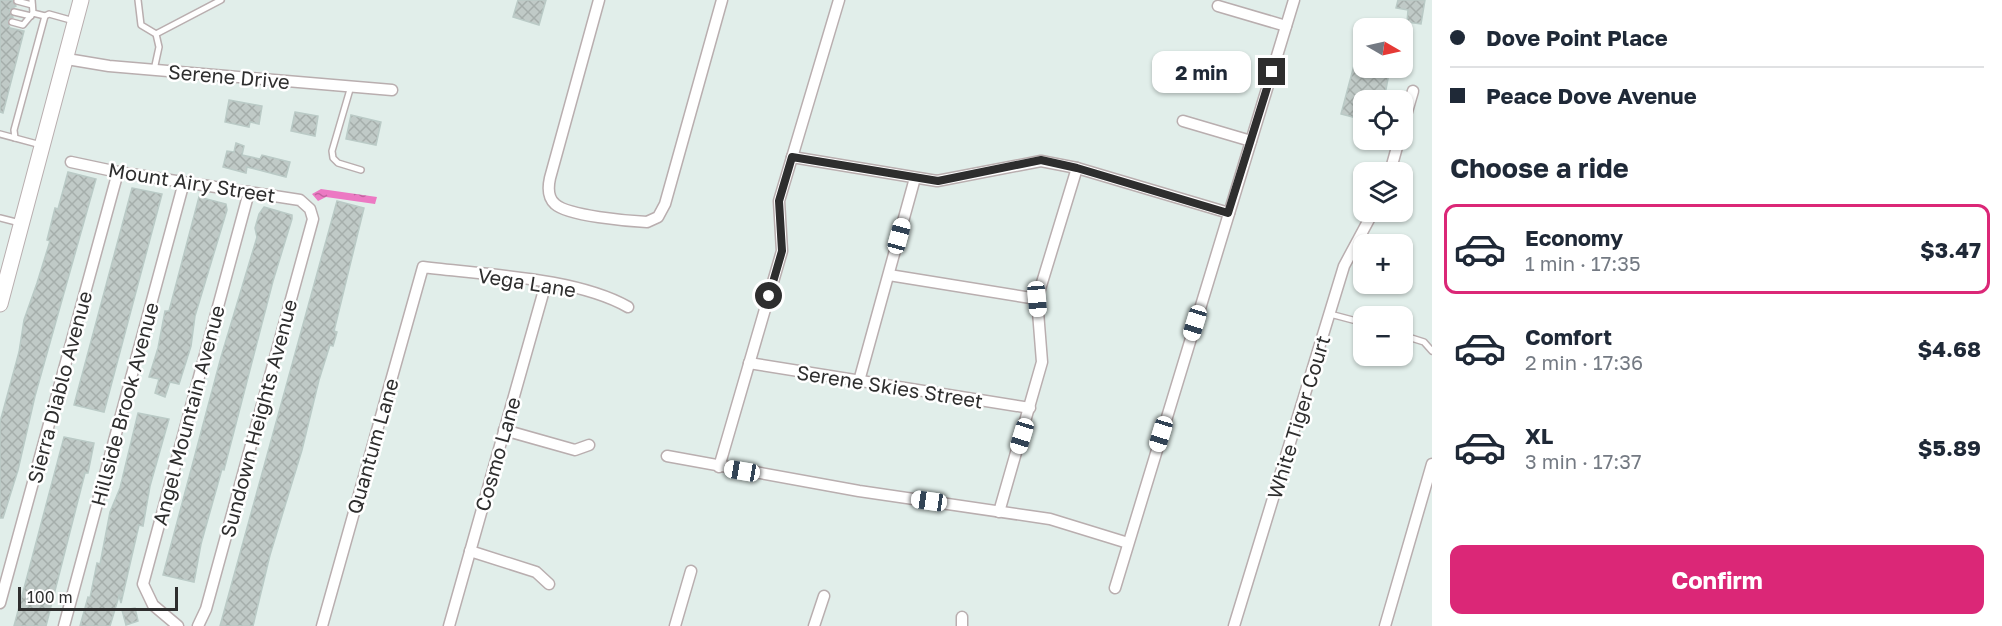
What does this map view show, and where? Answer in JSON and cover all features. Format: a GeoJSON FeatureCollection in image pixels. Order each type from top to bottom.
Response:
{"type":"FeatureCollection","features":[{"type":"Feature","properties":{"kind":"main road"},"geometry":{"type":"LineString","coordinates":[[0,304],[81,0]]}},
{"type":"Feature","properties":{"kind":"street"},"geometry":{"type":"LineString","coordinates":[[599,0],[548,186],[551,200],[568,211],[647,222],[658,217],[665,204],[722,0]]}},
{"type":"Feature","properties":{"kind":"street"},"geometry":{"type":"LineString","coordinates":[[719,467],[782,251],[779,201],[838,0]]}},
{"type":"Feature","properties":{"kind":"street"},"geometry":{"type":"LineString","coordinates":[[1115,588],[1294,0]]}},
{"type":"Feature","properties":{"kind":"street"},"geometry":{"type":"LineString","coordinates":[[1218,6],[1286,26]]}},
{"type":"Feature","properties":{"kind":"street","name":"Serene Drive"},"geometry":{"type":"LineString","coordinates":[[67,59],[154,70],[392,90]]}},
{"type":"Feature","properties":{"kind":"street"},"geometry":{"type":"LineString","coordinates":[[1183,121],[1251,141]]}},
{"type":"Feature","properties":{"kind":"street"},"geometry":{"type":"LineString","coordinates":[[792,157],[938,181],[1041,160],[1077,168],[1228,213]]}},
{"type":"Feature","properties":{"kind":"street","name":"Mount Airy Street"},"geometry":{"type":"LineString","coordinates":[[71,162],[118,172],[300,200],[310,209]]}},
{"type":"Feature","properties":{"kind":"street"},"geometry":{"type":"LineString","coordinates":[[999,512],[1042,362],[1037,299],[1077,168]]}},
{"type":"Feature","properties":{"kind":"street","name":"Sierra Diablo Avenue"},"geometry":{"type":"LineString","coordinates":[[0,603],[118,172]]}},
{"type":"Feature","properties":{"kind":"street"},"geometry":{"type":"LineString","coordinates":[[859,381],[915,178]]}},
{"type":"Feature","properties":{"kind":"street","name":"Hillside Brook Avenue"},"geometry":{"type":"LineString","coordinates":[[64,626],[184,182]]}},
{"type":"Feature","properties":{"kind":"street","name":"Angel Mountain Avenue"},"geometry":{"type":"LineString","coordinates":[[178,626],[153,605],[143,584],[249,192]]}},
{"type":"Feature","properties":{"kind":"street","name":"Sundown Heights Avenue"},"geometry":{"type":"LineString","coordinates":[[198,626],[206,609],[313,219],[310,209]]}},
{"type":"Feature","properties":{"kind":"street","name":"White Tiger Court"},"geometry":{"type":"LineString","coordinates":[[1234,626],[1344,266],[1368,222]]}},
{"type":"Feature","properties":{"kind":"street","name":"Vega Lane"},"geometry":{"type":"LineString","coordinates":[[423,267],[546,283],[609,296],[628,307]]}},
{"type":"Feature","properties":{"kind":"street","name":"Quantum Lane"},"geometry":{"type":"LineString","coordinates":[[322,626],[423,267]]}},
{"type":"Feature","properties":{"kind":"street"},"geometry":{"type":"LineString","coordinates":[[888,275],[1037,299]]}},
{"type":"Feature","properties":{"kind":"street","name":"Cosmo Lane"},"geometry":{"type":"LineString","coordinates":[[449,626],[546,283]]}},
{"type":"Feature","properties":{"kind":"street","name":"Serene Skies Street"},"geometry":{"type":"LineString","coordinates":[[749,363],[1030,408]]}},
{"type":"Feature","properties":{"kind":"street"},"geometry":{"type":"LineString","coordinates":[[504,430],[575,450],[589,445]]}},
{"type":"Feature","properties":{"kind":"street"},"geometry":{"type":"LineString","coordinates":[[667,456],[719,467],[1050,519],[1128,543]]}},
{"type":"Feature","properties":{"kind":"street"},"geometry":{"type":"LineString","coordinates":[[1385,626],[1432,464]]}},
{"type":"Feature","properties":{"kind":"street"},"geometry":{"type":"LineString","coordinates":[[470,551],[536,572],[549,584]]}},
{"type":"Feature","properties":{"kind":"street"},"geometry":{"type":"LineString","coordinates":[[675,626],[691,571]]}},
{"type":"Feature","properties":{"kind":"street"},"geometry":{"type":"LineString","coordinates":[[814,626],[824,596]]}},
{"type":"Feature","properties":{"kind":"lane"},"geometry":{"type":"LineString","coordinates":[[138,0],[141,25],[156,34],[159,47],[154,70]]}},
{"type":"Feature","properties":{"kind":"lane"},"geometry":{"type":"LineString","coordinates":[[156,34],[221,0]]}},
{"type":"Feature","properties":{"kind":"lane"},"geometry":{"type":"LineString","coordinates":[[12,22],[23,25],[32,15],[32,2],[17,1]]}},
{"type":"Feature","properties":{"kind":"lane"},"geometry":{"type":"LineString","coordinates":[[14,12],[45,16],[49,14],[76,22]]}},
{"type":"Feature","properties":{"kind":"lane"},"geometry":{"type":"LineString","coordinates":[[15,138],[14,130],[45,16]]}},
{"type":"Feature","properties":{"kind":"lane"},"geometry":{"type":"LineString","coordinates":[[351,86],[332,151],[333,158],[338,163],[361,170]]}},
{"type":"Feature","properties":{"kind":"lane"},"geometry":{"type":"LineString","coordinates":[[0,134],[43,146]]}},
{"type":"Feature","properties":{"kind":"lane"},"geometry":{"type":"LineString","coordinates":[[0,218],[22,224]]}},
{"type":"Feature","properties":{"kind":"lane"},"geometry":{"type":"LineString","coordinates":[[1329,315],[1353,320]]}},
{"type":"Feature","properties":{"kind":"lane"},"geometry":{"type":"LineString","coordinates":[[1413,338],[1424,342],[1432,351]]}},
{"type":"Feature","properties":{"kind":"water"},"geometry":{"type":"Polygon","coordinates":[[[321,189],[377,197],[375,204],[326,197],[318,201],[312,194],[321,189]]]}},
{"type":"Feature","properties":{"kind":"building"},"geometry":{"type":"Polygon","coordinates":[[[0,0],[12,0],[16,6],[9,10],[13,17],[8,19],[8,24],[10,28],[24,31],[3,113],[0,112],[0,0]]]}},
{"type":"Feature","properties":{"kind":"building"},"geometry":{"type":"Polygon","coordinates":[[[518,0],[546,0],[539,25],[513,17],[518,0]]]}},
{"type":"Feature","properties":{"kind":"building"},"geometry":{"type":"Polygon","coordinates":[[[1398,0],[1425,0],[1421,24],[1413,23],[1413,18],[1407,18],[1408,10],[1396,8],[1398,0]]]}},
{"type":"Feature","properties":{"kind":"building"},"geometry":{"type":"Polygon","coordinates":[[[1353,69],[1353,78],[1388,78],[1386,90],[1353,90],[1353,117],[1341,114],[1353,69]]]}},
{"type":"Feature","properties":{"kind":"building"},"geometry":{"type":"Polygon","coordinates":[[[229,100],[262,106],[259,124],[250,122],[249,127],[225,122],[229,100]]]}},
{"type":"Feature","properties":{"kind":"building"},"geometry":{"type":"Polygon","coordinates":[[[295,112],[318,116],[315,136],[291,131],[295,112]]]}},
{"type":"Feature","properties":{"kind":"building"},"geometry":{"type":"Polygon","coordinates":[[[351,115],[381,122],[376,145],[346,139],[351,115]]]}},
{"type":"Feature","properties":{"kind":"building"},"geometry":{"type":"Polygon","coordinates":[[[236,143],[244,146],[242,155],[260,159],[262,155],[290,162],[286,177],[247,167],[246,173],[223,167],[227,151],[234,152],[236,143]]]}},
{"type":"Feature","properties":{"kind":"building"},"geometry":{"type":"Polygon","coordinates":[[[68,172],[96,179],[35,396],[18,470],[3,518],[0,518],[0,422],[19,352],[24,320],[50,241],[47,240],[55,208],[58,209],[68,172]]]}},
{"type":"Feature","properties":{"kind":"building"},"geometry":{"type":"Polygon","coordinates":[[[132,188],[162,194],[104,412],[74,405],[132,188]]]}},
{"type":"Feature","properties":{"kind":"building"},"geometry":{"type":"Polygon","coordinates":[[[199,197],[226,204],[227,210],[195,316],[191,346],[179,384],[170,382],[165,397],[155,393],[159,379],[149,377],[158,348],[165,311],[169,311],[199,197]]]}},
{"type":"Feature","properties":{"kind":"building"},"geometry":{"type":"Polygon","coordinates":[[[337,201],[364,208],[334,331],[337,332],[333,346],[330,345],[319,380],[302,450],[270,555],[253,626],[220,626],[337,201]]]}},
{"type":"Feature","properties":{"kind":"building"},"geometry":{"type":"Polygon","coordinates":[[[264,207],[292,215],[292,219],[273,281],[224,470],[222,469],[201,544],[194,582],[163,575],[221,357],[257,237],[255,228],[259,214],[264,207]]]}},
{"type":"Feature","properties":{"kind":"building"},"geometry":{"type":"Polygon","coordinates":[[[138,413],[169,419],[150,486],[143,526],[139,525],[121,603],[119,596],[110,626],[80,626],[88,597],[90,598],[97,563],[100,564],[110,512],[120,488],[138,413]]]}},
{"type":"Feature","properties":{"kind":"building"},"geometry":{"type":"Polygon","coordinates":[[[64,437],[94,443],[88,473],[85,473],[46,626],[14,626],[64,437]]]}},
{"type":"Feature","properties":{"kind":"building"},"geometry":{"type":"Polygon","coordinates":[[[135,608],[138,621],[126,625],[122,610],[135,608]]]}},
{"type":"Feature","properties":{"kind":"route"},"geometry":{"type":"LineString","coordinates":[[769,296],[782,251],[779,201],[792,157],[938,181],[1041,160],[1077,168],[1228,213],[1272,72]]}}]}
